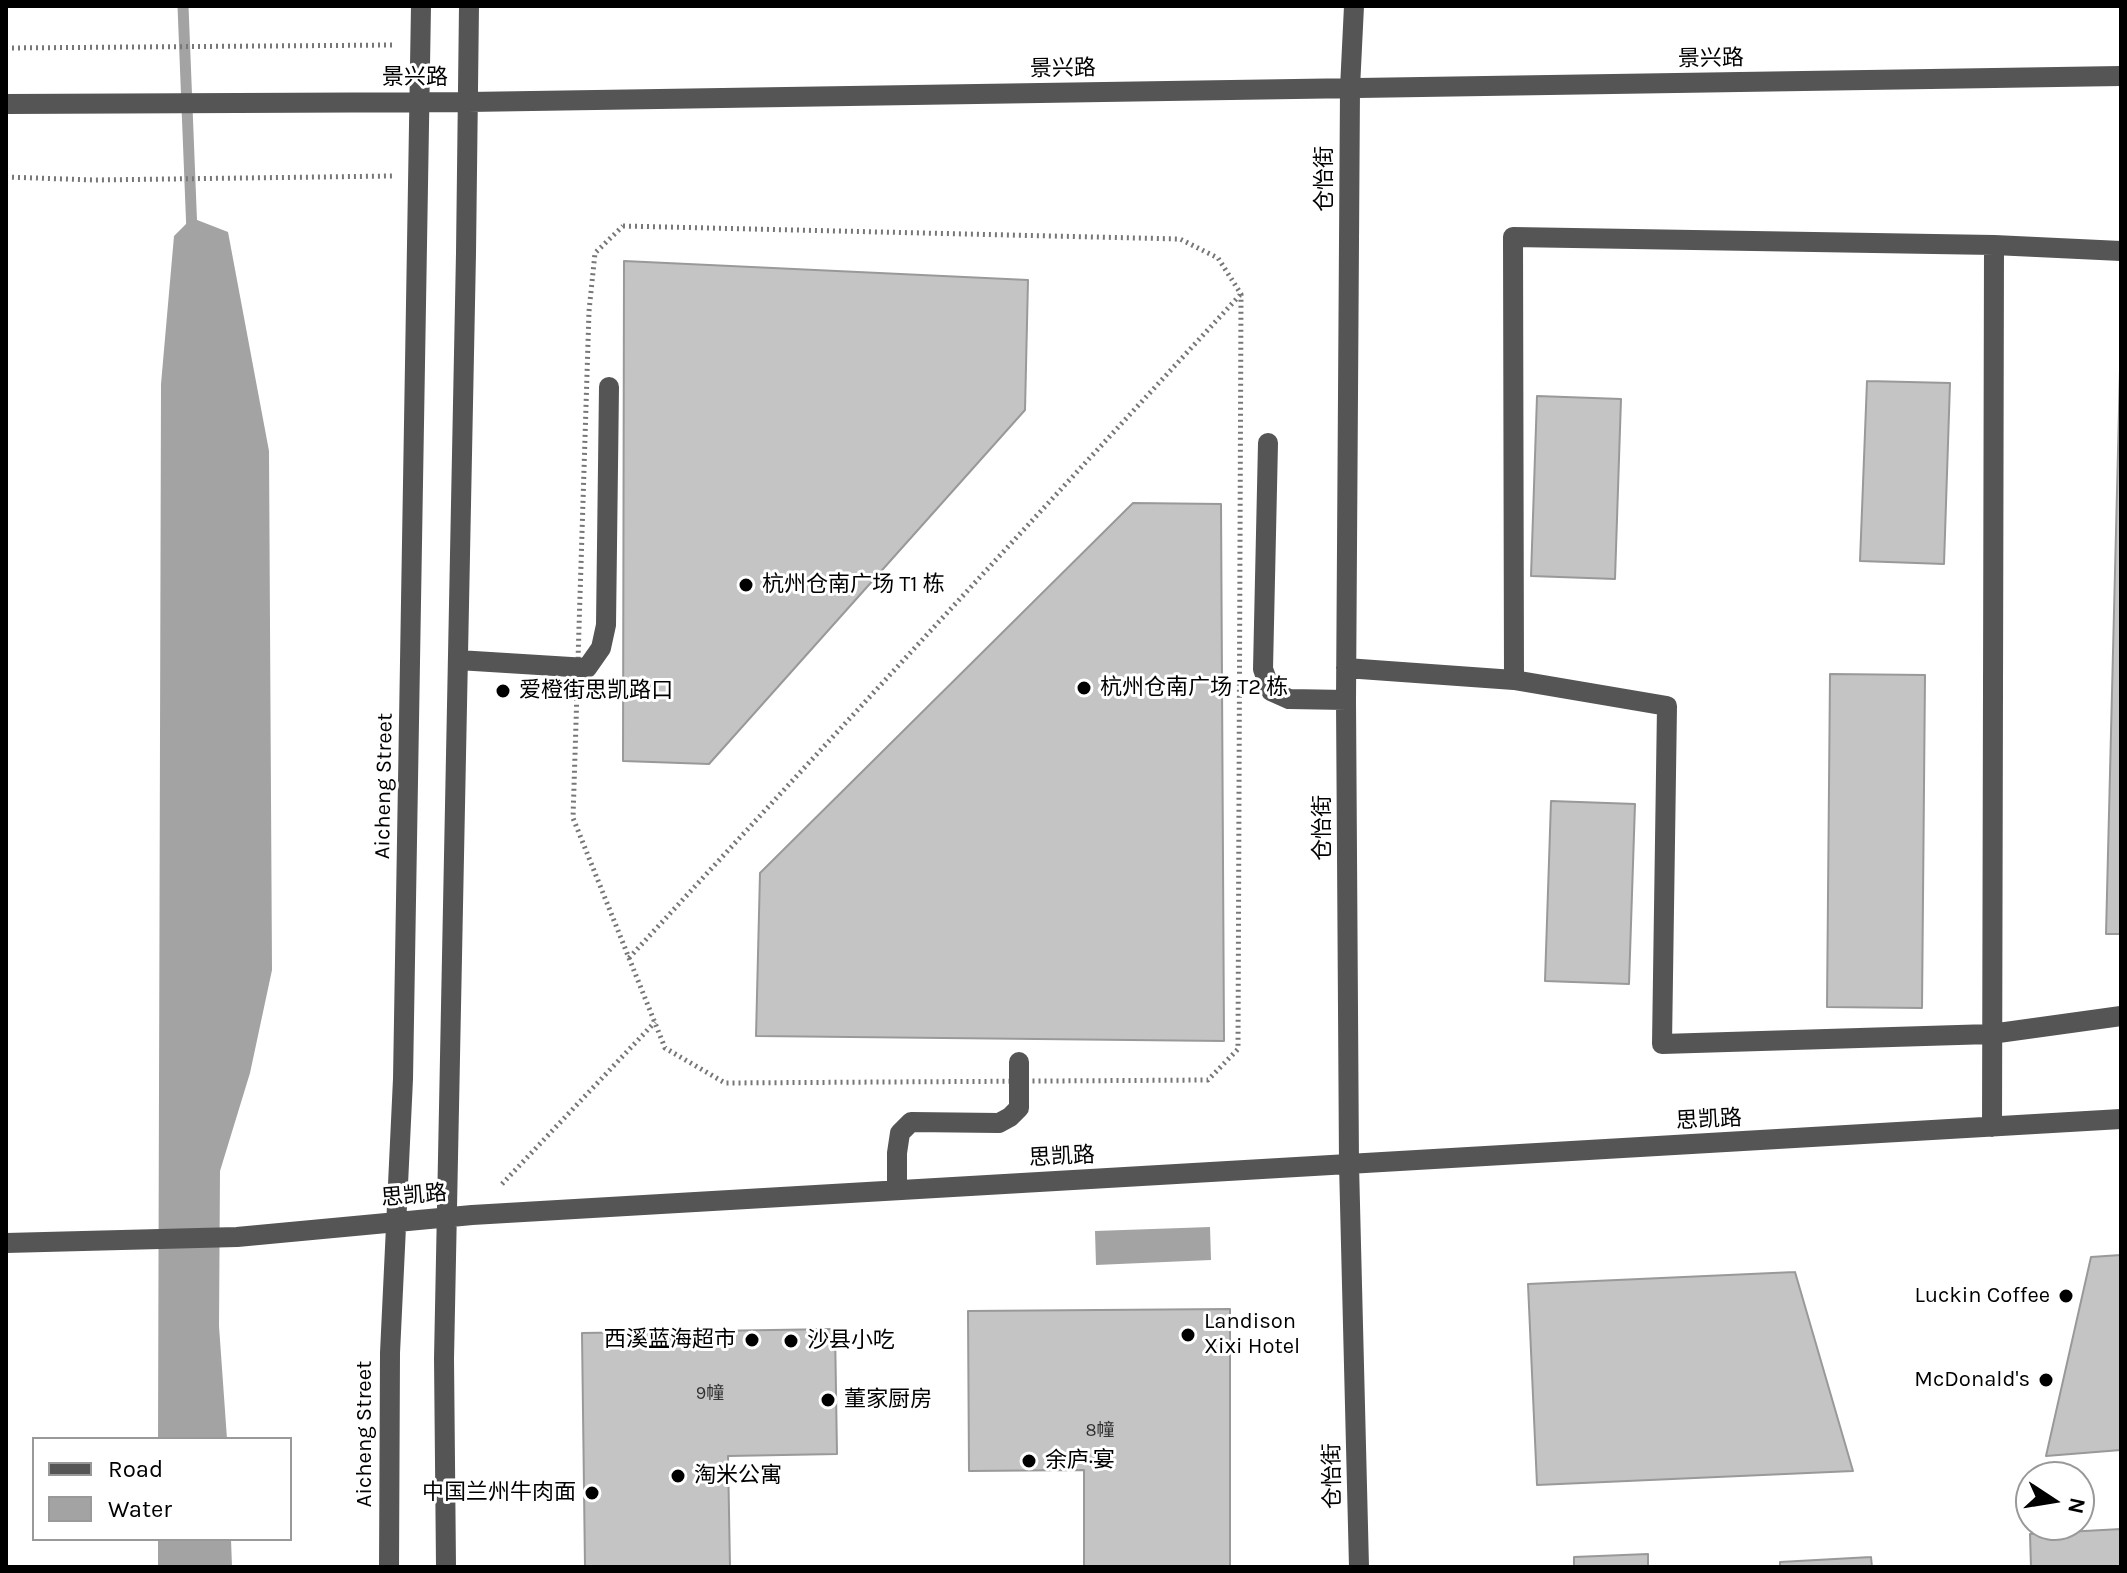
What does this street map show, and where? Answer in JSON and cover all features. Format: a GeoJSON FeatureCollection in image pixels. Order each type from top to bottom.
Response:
{"type":"FeatureCollection","features":[{"type":"Feature","properties":{"kind":"street","name":"Aicheng Street"},"geometry":{"type":"LineString","coordinates":[[389,1567],[390,1353],[403,1079],[421,6]]}},
{"type":"Feature","properties":{"kind":"street"},"geometry":{"type":"LineString","coordinates":[[446,1567],[444,1358],[469,6]]}},
{"type":"Feature","properties":{"kind":"street","name":"仓怡街"},"geometry":{"type":"LineString","coordinates":[[1354,6],[1350,88],[1346,700],[1349,1164],[1359,1567]]}},
{"type":"Feature","properties":{"kind":"street","name":"景兴路"},"geometry":{"type":"LineString","coordinates":[[6,104],[468,102],[2121,76]]}},
{"type":"Feature","properties":{"kind":"street"},"geometry":{"type":"LineString","coordinates":[[1514,680],[1513,237],[1994,245],[2121,251]]}},
{"type":"Feature","properties":{"kind":"street"},"geometry":{"type":"LineString","coordinates":[[1992,1127],[1994,245]]}},
{"type":"Feature","properties":{"kind":"street"},"geometry":{"type":"LineString","coordinates":[[458,660],[587,668],[601,648],[606,625],[609,387]]}},
{"type":"Feature","properties":{"kind":"street"},"geometry":{"type":"LineString","coordinates":[[1268,443],[1263,669],[1271,691],[1289,699],[1346,700]]}},
{"type":"Feature","properties":{"kind":"street"},"geometry":{"type":"LineString","coordinates":[[1346,668],[1514,680],[1667,706],[1662,1044],[1991,1034],[2121,1016]]}},
{"type":"Feature","properties":{"kind":"street"},"geometry":{"type":"LineString","coordinates":[[897,1190],[900,1133],[911,1122],[999,1123],[1019,1108],[1019,1072]]}},
{"type":"Feature","properties":{"kind":"street","name":"思凯路"},"geometry":{"type":"LineString","coordinates":[[6,1243],[237,1237],[472,1215],[2121,1119]]}},
{"type":"Feature","properties":{"kind":"path"},"geometry":{"type":"LineString","coordinates":[[6,48],[420,45]]}},
{"type":"Feature","properties":{"kind":"path"},"geometry":{"type":"LineString","coordinates":[[6,177],[417,176]]}},
{"type":"Feature","properties":{"kind":"path"},"geometry":{"type":"LineString","coordinates":[[623,226],[1180,239],[1218,258],[1241,294],[1238,1049],[1208,1080],[1019,1072],[725,1083],[665,1048],[573,818],[589,311],[595,253],[623,226]]}},
{"type":"Feature","properties":{"kind":"path"},"geometry":{"type":"LineString","coordinates":[[629,958],[1241,294]]}},
{"type":"Feature","properties":{"kind":"path"},"geometry":{"type":"LineString","coordinates":[[472,1215],[655,1022]]}},
{"type":"Feature","properties":{"kind":"water"},"geometry":{"type":"Polygon","coordinates":[[[192,218],[228,232],[269,451],[272,970],[250,1073],[220,1171],[219,1326],[227,1437],[158,1437],[161,384],[174,236],[192,218]]]}},
{"type":"Feature","properties":{"kind":"water"},"geometry":{"type":"Polygon","coordinates":[[[1210,1227],[1211,1260],[1096,1265],[1095,1231],[1210,1227]]]}},
{"type":"Feature","properties":{"kind":"water"},"geometry":{"type":"Polygon","coordinates":[[[158,1541],[231,1541],[232,1567],[158,1567],[158,1541]]]}},
{"type":"Feature","properties":{"kind":"building","name":"杭州仓南广场 T1 栋"},"geometry":{"type":"Polygon","coordinates":[[[624,261],[1028,280],[1025,410],[709,764],[623,761],[624,261]]]}},
{"type":"Feature","properties":{"kind":"building"},"geometry":{"type":"Polygon","coordinates":[[[2121,330],[2121,934],[2106,934],[2121,330]]]}},
{"type":"Feature","properties":{"kind":"building"},"geometry":{"type":"Polygon","coordinates":[[[1867,381],[1950,383],[1944,564],[1860,561],[1867,381]]]}},
{"type":"Feature","properties":{"kind":"building"},"geometry":{"type":"Polygon","coordinates":[[[1537,396],[1621,399],[1615,579],[1531,576],[1537,396]]]}},
{"type":"Feature","properties":{"kind":"building","name":"杭州仓南广场 T2 栋"},"geometry":{"type":"Polygon","coordinates":[[[1133,503],[1221,504],[1224,1041],[756,1036],[760,873],[1133,503]]]}},
{"type":"Feature","properties":{"kind":"building"},"geometry":{"type":"Polygon","coordinates":[[[1830,674],[1925,675],[1922,1008],[1827,1007],[1830,674]]]}},
{"type":"Feature","properties":{"kind":"building"},"geometry":{"type":"Polygon","coordinates":[[[1551,801],[1635,804],[1629,984],[1545,981],[1551,801]]]}},
{"type":"Feature","properties":{"kind":"building"},"geometry":{"type":"Polygon","coordinates":[[[2121,1255],[2121,1450],[2046,1456],[2091,1257],[2121,1255]]]}},
{"type":"Feature","properties":{"kind":"building"},"geometry":{"type":"Polygon","coordinates":[[[1795,1272],[1853,1471],[1537,1485],[1528,1284],[1795,1272]]]}},
{"type":"Feature","properties":{"kind":"building"},"geometry":{"type":"Polygon","coordinates":[[[1230,1309],[1230,1567],[1084,1567],[1084,1470],[969,1471],[968,1311],[1230,1309]]]}},
{"type":"Feature","properties":{"kind":"building"},"geometry":{"type":"Polygon","coordinates":[[[835,1329],[837,1454],[728,1456],[730,1567],[585,1567],[582,1333],[835,1329]]]}},
{"type":"Feature","properties":{"kind":"building"},"geometry":{"type":"Polygon","coordinates":[[[2121,1529],[2121,1567],[2031,1567],[2030,1541],[2095,1541],[2095,1530],[2121,1529]]]}},
{"type":"Feature","properties":{"kind":"building"},"geometry":{"type":"Polygon","coordinates":[[[1648,1554],[1648,1567],[1574,1567],[1574,1557],[1648,1554]]]}},
{"type":"Feature","properties":{"kind":"building"},"geometry":{"type":"Polygon","coordinates":[[[1871,1557],[1872,1567],[1780,1567],[1780,1562],[1871,1557]]]}},
{"type":"Feature","properties":{"kind":"waterway"},"geometry":{"type":"LineString","coordinates":[[183,6],[192,233]]}},
{"type":"Feature","properties":{"kind":"place","name":"杭州仓南广场 T1 栋"},"geometry":{"type":"Point","coordinates":[746,585]}},
{"type":"Feature","properties":{"kind":"place","name":"杭州仓南广场 T2 栋"},"geometry":{"type":"Point","coordinates":[1084,688]}},
{"type":"Feature","properties":{"kind":"place","name":"爱橙街思凯路口"},"geometry":{"type":"Point","coordinates":[503,691]}},
{"type":"Feature","properties":{"kind":"place","name":"Luckin Coffee"},"geometry":{"type":"Point","coordinates":[2066,1296]}},
{"type":"Feature","properties":{"kind":"place","name":"Landison Xixi Hotel"},"geometry":{"type":"Point","coordinates":[1188,1335]}},
{"type":"Feature","properties":{"kind":"place","name":"西溪蓝海超市"},"geometry":{"type":"Point","coordinates":[752,1340]}},
{"type":"Feature","properties":{"kind":"place","name":"沙县小吃"},"geometry":{"type":"Point","coordinates":[791,1341]}},
{"type":"Feature","properties":{"kind":"place","name":"McDonald's"},"geometry":{"type":"Point","coordinates":[2046,1380]}},
{"type":"Feature","properties":{"kind":"place","name":"董家厨房"},"geometry":{"type":"Point","coordinates":[828,1400]}},
{"type":"Feature","properties":{"kind":"place","name":"余庐·宴"},"geometry":{"type":"Point","coordinates":[1029,1461]}},
{"type":"Feature","properties":{"kind":"place","name":"淘米公寓"},"geometry":{"type":"Point","coordinates":[678,1476]}},
{"type":"Feature","properties":{"kind":"place","name":"中国兰州牛肉面"},"geometry":{"type":"Point","coordinates":[592,1493]}}]}
